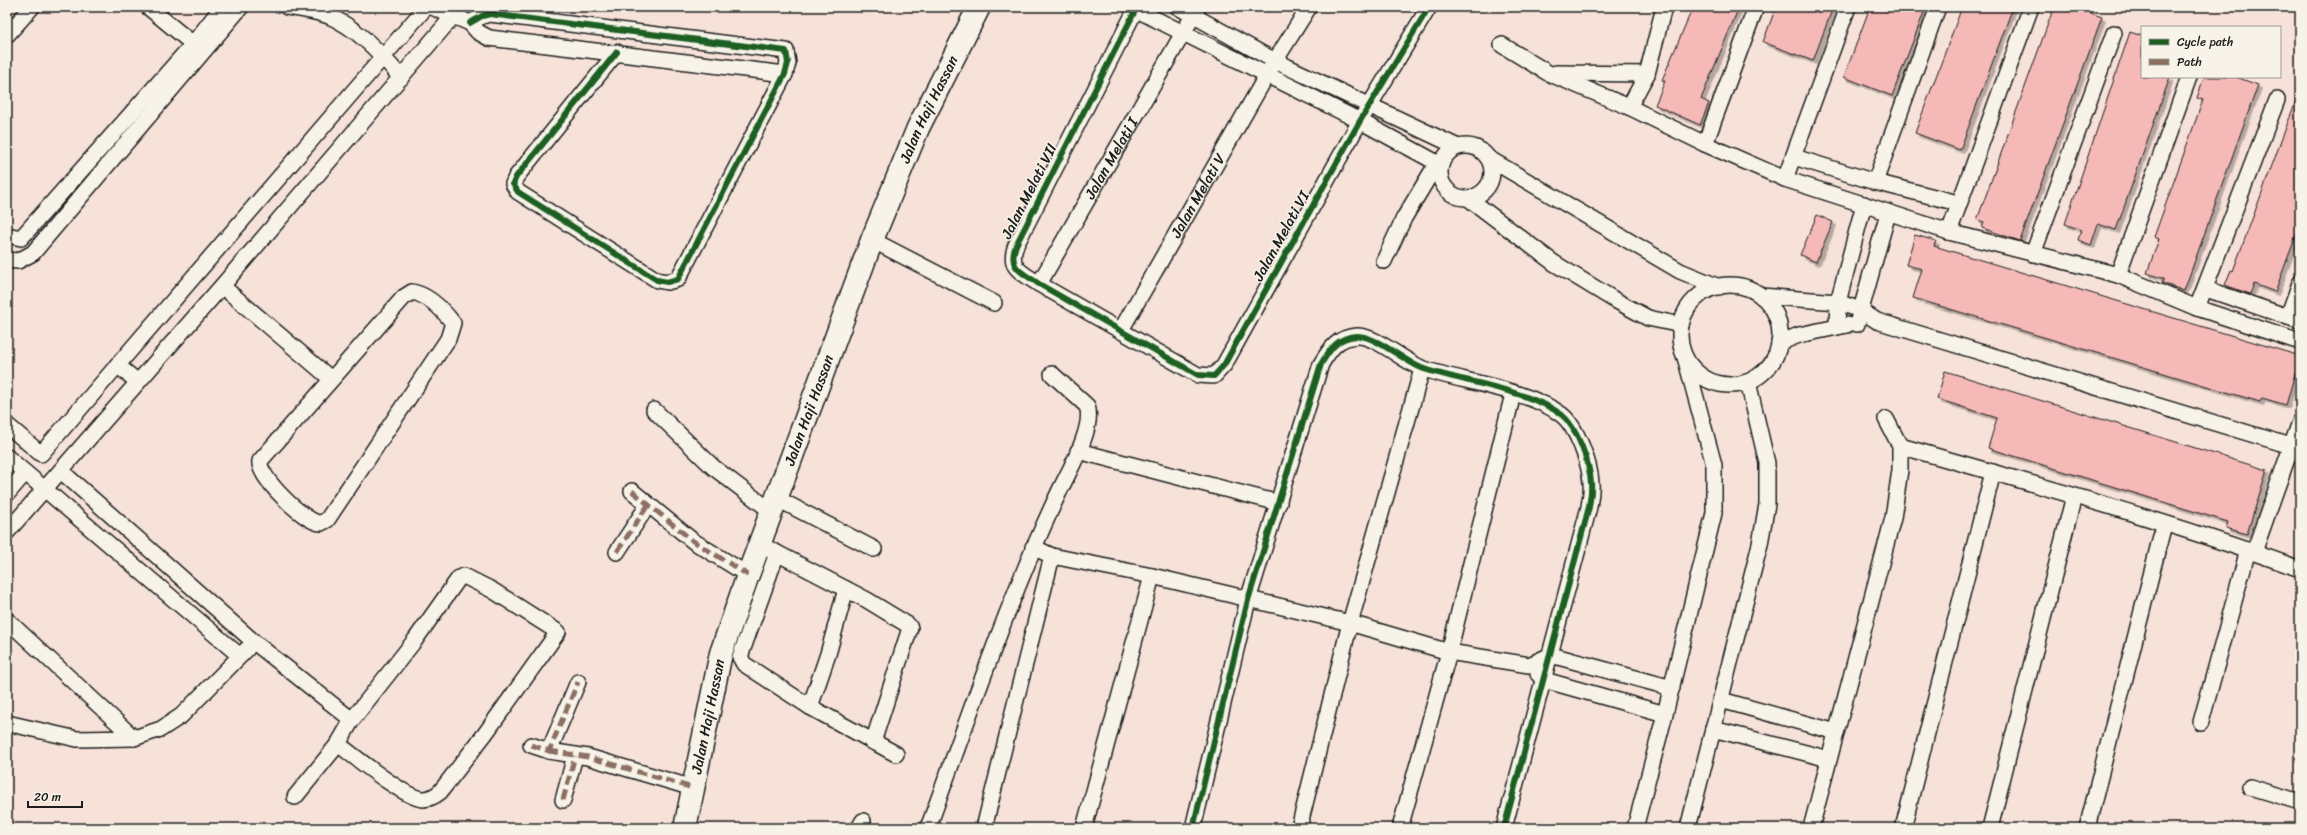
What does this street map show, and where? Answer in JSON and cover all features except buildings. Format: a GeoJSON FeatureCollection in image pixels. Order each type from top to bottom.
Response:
{"type":"FeatureCollection","features":[{"type":"Feature","properties":{"kind":"street"},"geometry":{"type":"LineString","coordinates":[[7,35],[32,7]]}},
{"type":"Feature","properties":{"kind":"street"},"geometry":{"type":"LineString","coordinates":[[148,7],[192,44]]}},
{"type":"Feature","properties":{"kind":"street"},"geometry":{"type":"LineString","coordinates":[[222,7],[192,44],[14,236],[13,260],[32,253],[241,7]]}},
{"type":"Feature","properties":{"kind":"street"},"geometry":{"type":"LineString","coordinates":[[287,7],[328,16],[340,22],[384,57],[400,78]]}},
{"type":"Feature","properties":{"kind":"street"},"geometry":{"type":"LineString","coordinates":[[7,425],[41,454],[426,7]]}},
{"type":"Feature","properties":{"kind":"street"},"geometry":{"type":"LineString","coordinates":[[432,7],[457,11],[470,22],[478,32],[489,38],[617,52],[785,74]]}},
{"type":"Feature","properties":{"kind":"street","name":"Jalan Haji Hassan"},"geometry":{"type":"LineString","coordinates":[[685,828],[720,653],[748,574],[768,549],[774,505],[872,240],[918,128],[979,7]]}},
{"type":"Feature","properties":{"kind":"street"},"geometry":{"type":"LineString","coordinates":[[1178,7],[1196,11],[1275,61],[1370,106],[1458,147],[1475,147],[1488,158],[1680,271],[1719,287]]}},
{"type":"Feature","properties":{"kind":"street","name":"Jalan Melati V"},"geometry":{"type":"LineString","coordinates":[[1121,330],[1268,76],[1275,61],[1309,7]]}},
{"type":"Feature","properties":{"kind":"street","name":"Jalan Melati VI"},"geometry":{"type":"LineString","coordinates":[[1214,376],[1224,365],[1360,121],[1429,7]]}},
{"type":"Feature","properties":{"kind":"street"},"geometry":{"type":"LineString","coordinates":[[1629,107],[1647,74],[1664,7]]}},
{"type":"Feature","properties":{"kind":"street"},"geometry":{"type":"LineString","coordinates":[[1705,144],[1756,7]]}},
{"type":"Feature","properties":{"kind":"street"},"geometry":{"type":"LineString","coordinates":[[1785,179],[1848,7]]}},
{"type":"Feature","properties":{"kind":"street"},"geometry":{"type":"LineString","coordinates":[[1875,182],[1938,7]]}},
{"type":"Feature","properties":{"kind":"street"},"geometry":{"type":"LineString","coordinates":[[1949,232],[1958,203],[2031,7]]}},
{"type":"Feature","properties":{"kind":"street"},"geometry":{"type":"LineString","coordinates":[[1134,8],[1360,121],[1439,164]]}},
{"type":"Feature","properties":{"kind":"street","name":"Jalan Melati VII"},"geometry":{"type":"LineString","coordinates":[[1134,8],[1012,256],[1015,267],[1039,284],[1198,375],[1214,376]]}},
{"type":"Feature","properties":{"kind":"street"},"geometry":{"type":"LineString","coordinates":[[7,532],[222,286],[457,11]]}},
{"type":"Feature","properties":{"kind":"street","name":"Jalan Melati I"},"geometry":{"type":"LineString","coordinates":[[1039,284],[1174,53],[1183,32],[1196,11]]}},
{"type":"Feature","properties":{"kind":"street"},"geometry":{"type":"LineString","coordinates":[[470,22],[490,14],[786,51],[788,63],[785,74],[678,279],[667,282],[657,280],[518,192],[513,184],[516,177],[617,52]]}},
{"type":"Feature","properties":{"kind":"street"},"geometry":{"type":"LineString","coordinates":[[2033,254],[2114,33]]}},
{"type":"Feature","properties":{"kind":"street"},"geometry":{"type":"LineString","coordinates":[[1502,45],[1548,73],[1629,107],[1705,144],[1785,179],[1949,232],[2118,275],[2197,308],[2300,342]]}},
{"type":"Feature","properties":{"kind":"street"},"geometry":{"type":"LineString","coordinates":[[1548,73],[1647,74]]}},
{"type":"Feature","properties":{"kind":"street"},"geometry":{"type":"LineString","coordinates":[[2118,275],[2189,78]]}},
{"type":"Feature","properties":{"kind":"street"},"geometry":{"type":"LineString","coordinates":[[2197,308],[2206,289],[2277,100]]}},
{"type":"Feature","properties":{"kind":"street"},"geometry":{"type":"LineString","coordinates":[[1384,260],[1404,218],[1439,164],[1444,157],[1458,147]]}},
{"type":"Feature","properties":{"kind":"street"},"geometry":{"type":"LineString","coordinates":[[1794,157],[1875,182],[1958,203]]}},
{"type":"Feature","properties":{"kind":"street"},"geometry":{"type":"LineString","coordinates":[[1439,164],[1445,189],[1459,197],[1468,198],[1484,191],[1489,184],[1492,176],[1488,158]]}},
{"type":"Feature","properties":{"kind":"street"},"geometry":{"type":"LineString","coordinates":[[1468,198],[1554,263],[1613,299],[1648,318],[1681,325]]}},
{"type":"Feature","properties":{"kind":"street"},"geometry":{"type":"LineString","coordinates":[[1837,326],[1838,302],[1864,204]]}},
{"type":"Feature","properties":{"kind":"street"},"geometry":{"type":"LineString","coordinates":[[1858,317],[1888,213]]}},
{"type":"Feature","properties":{"kind":"street"},"geometry":{"type":"LineString","coordinates":[[872,240],[994,303]]}},
{"type":"Feature","properties":{"kind":"street"},"geometry":{"type":"LineString","coordinates":[[2206,289],[2294,319],[2300,283]]}},
{"type":"Feature","properties":{"kind":"street"},"geometry":{"type":"LineString","coordinates":[[1635,828],[1672,688],[1711,525],[1715,488],[1714,465],[1685,357],[1680,336],[1681,325],[1686,312],[1694,300],[1706,292],[1719,287],[1733,285],[1747,288],[1761,296],[1772,308],[1777,319],[1779,343],[1776,354],[1765,371],[1748,382],[1734,385],[1718,384],[1704,379],[1693,369],[1685,357]]}},
{"type":"Feature","properties":{"kind":"street"},"geometry":{"type":"LineString","coordinates":[[222,286],[331,379]]}},
{"type":"Feature","properties":{"kind":"street"},"geometry":{"type":"LineString","coordinates":[[412,292],[419,293],[428,298],[442,310],[453,323],[448,339],[327,520],[321,523],[314,521],[284,499],[261,470],[259,465],[260,460],[331,379],[404,297],[412,292]]}},
{"type":"Feature","properties":{"kind":"street"},"geometry":{"type":"LineString","coordinates":[[1761,296],[1838,302],[1858,317],[1877,321],[2291,446]]}},
{"type":"Feature","properties":{"kind":"street"},"geometry":{"type":"LineString","coordinates":[[1779,343],[1799,335],[1837,326],[1858,317]]}},
{"type":"Feature","properties":{"kind":"street"},"geometry":{"type":"LineString","coordinates":[[1194,828],[1248,600],[1321,364],[1330,348],[1344,338],[1359,336],[1392,350],[1422,369],[1513,394],[1543,404],[1563,416],[1582,444],[1591,483],[1589,507],[1504,828]]}},
{"type":"Feature","properties":{"kind":"street"},"geometry":{"type":"LineString","coordinates":[[117,365],[138,382]]}},
{"type":"Feature","properties":{"kind":"street"},"geometry":{"type":"LineString","coordinates":[[1299,828],[1350,623],[1422,369]]}},
{"type":"Feature","properties":{"kind":"street"},"geometry":{"type":"LineString","coordinates":[[928,828],[1033,547],[1078,451],[1089,422],[1089,413],[1086,406],[1052,374]]}},
{"type":"Feature","properties":{"kind":"street"},"geometry":{"type":"LineString","coordinates":[[1688,828],[1760,544],[1767,504],[1767,463],[1748,382]]}},
{"type":"Feature","properties":{"kind":"street"},"geometry":{"type":"LineString","coordinates":[[1400,828],[1449,652],[1513,394]]}},
{"type":"Feature","properties":{"kind":"street"},"geometry":{"type":"LineString","coordinates":[[654,410],[713,467],[774,505],[874,549]]}},
{"type":"Feature","properties":{"kind":"street"},"geometry":{"type":"LineString","coordinates":[[1811,828],[1893,518],[1900,470],[1900,446],[1886,419]]}},
{"type":"Feature","properties":{"kind":"street"},"geometry":{"type":"LineString","coordinates":[[2201,722],[2251,551],[2300,422]]}},
{"type":"Feature","properties":{"kind":"street"},"geometry":{"type":"LineString","coordinates":[[1900,446],[2074,496],[2251,551],[2300,569]]}},
{"type":"Feature","properties":{"kind":"street"},"geometry":{"type":"LineString","coordinates":[[1078,451],[1279,503]]}},
{"type":"Feature","properties":{"kind":"street"},"geometry":{"type":"LineString","coordinates":[[7,457],[240,656]]}},
{"type":"Feature","properties":{"kind":"street"},"geometry":{"type":"LineString","coordinates":[[61,471],[254,642],[352,720]]}},
{"type":"Feature","properties":{"kind":"street"},"geometry":{"type":"LineString","coordinates":[[1903,828],[1993,472]]}},
{"type":"Feature","properties":{"kind":"street"},"geometry":{"type":"LineString","coordinates":[[7,494],[25,473]]}},
{"type":"Feature","properties":{"kind":"street"},"geometry":{"type":"LineString","coordinates":[[632,491],[693,541],[748,574]]}},
{"type":"Feature","properties":{"kind":"street"},"geometry":{"type":"LineString","coordinates":[[1990,828],[2074,496]]}},
{"type":"Feature","properties":{"kind":"street"},"geometry":{"type":"LineString","coordinates":[[617,552],[648,505]]}},
{"type":"Feature","properties":{"kind":"street"},"geometry":{"type":"LineString","coordinates":[[2087,828],[2164,524]]}},
{"type":"Feature","properties":{"kind":"street"},"geometry":{"type":"LineString","coordinates":[[1033,547],[1052,556],[1152,576],[1350,623],[1449,652],[1529,664],[1551,655],[1672,688]]}},
{"type":"Feature","properties":{"kind":"street"},"geometry":{"type":"LineString","coordinates":[[873,742],[910,628],[908,625],[846,589],[768,549],[740,657],[750,670],[810,707],[873,742],[896,754]]}},
{"type":"Feature","properties":{"kind":"street"},"geometry":{"type":"LineString","coordinates":[[984,828],[1052,556]]}},
{"type":"Feature","properties":{"kind":"street"},"geometry":{"type":"LineString","coordinates":[[296,797],[338,744],[352,720],[415,640],[458,578],[464,576],[492,590],[558,632],[485,734],[440,792],[432,797],[416,798],[392,783],[338,744]]}},
{"type":"Feature","properties":{"kind":"street"},"geometry":{"type":"LineString","coordinates":[[1084,828],[1152,576]]}},
{"type":"Feature","properties":{"kind":"street"},"geometry":{"type":"LineString","coordinates":[[810,707],[828,654],[846,589]]}},
{"type":"Feature","properties":{"kind":"street"},"geometry":{"type":"LineString","coordinates":[[7,620],[134,738]]}},
{"type":"Feature","properties":{"kind":"street"},"geometry":{"type":"LineString","coordinates":[[7,723],[77,739],[134,738],[161,729],[182,716],[254,642]]}},
{"type":"Feature","properties":{"kind":"street"},"geometry":{"type":"LineString","coordinates":[[1529,664],[1544,680],[1665,714]]}},
{"type":"Feature","properties":{"kind":"street"},"geometry":{"type":"LineString","coordinates":[[549,751],[578,682]]}},
{"type":"Feature","properties":{"kind":"street"},"geometry":{"type":"LineString","coordinates":[[1721,700],[1836,732]]}},
{"type":"Feature","properties":{"kind":"street"},"geometry":{"type":"LineString","coordinates":[[1713,729],[1829,759]]}},
{"type":"Feature","properties":{"kind":"street"},"geometry":{"type":"LineString","coordinates":[[531,745],[549,751],[630,769],[693,788]]}},
{"type":"Feature","properties":{"kind":"street"},"geometry":{"type":"LineString","coordinates":[[563,800],[575,756]]}},
{"type":"Feature","properties":{"kind":"street"},"geometry":{"type":"LineString","coordinates":[[2250,788],[2300,802]]}},
{"type":"Feature","properties":{"kind":"marked path"},"geometry":{"type":"LineString","coordinates":[[632,491],[693,541],[748,575]]}},
{"type":"Feature","properties":{"kind":"marked path"},"geometry":{"type":"LineString","coordinates":[[617,552],[648,505]]}},
{"type":"Feature","properties":{"kind":"marked path"},"geometry":{"type":"LineString","coordinates":[[531,745],[549,751],[578,682]]}},
{"type":"Feature","properties":{"kind":"marked path"},"geometry":{"type":"LineString","coordinates":[[549,751],[588,757],[693,788]]}},
{"type":"Feature","properties":{"kind":"marked path"},"geometry":{"type":"LineString","coordinates":[[563,800],[575,756]]}},
{"type":"Feature","properties":{"kind":"cycle path"},"geometry":{"type":"LineString","coordinates":[[1137,7],[1016,245],[1013,260],[1015,265],[1022,273],[1039,284],[1198,375],[1214,376],[1224,365],[1360,121],[1429,7]]}},
{"type":"Feature","properties":{"kind":"cycle path"},"geometry":{"type":"LineString","coordinates":[[470,23],[482,16],[490,14],[786,51],[788,63],[785,74],[678,279],[667,282],[657,280],[518,192],[513,184],[516,177],[617,52]]}},
{"type":"Feature","properties":{"kind":"cycle path"},"geometry":{"type":"LineString","coordinates":[[1193,828],[1248,600],[1321,364],[1331,349],[1340,341],[1357,336],[1373,340],[1409,362],[1424,369],[1514,393],[1548,406],[1562,415],[1573,428],[1582,446],[1588,466],[1591,486],[1589,507],[1504,828]]}}]}
